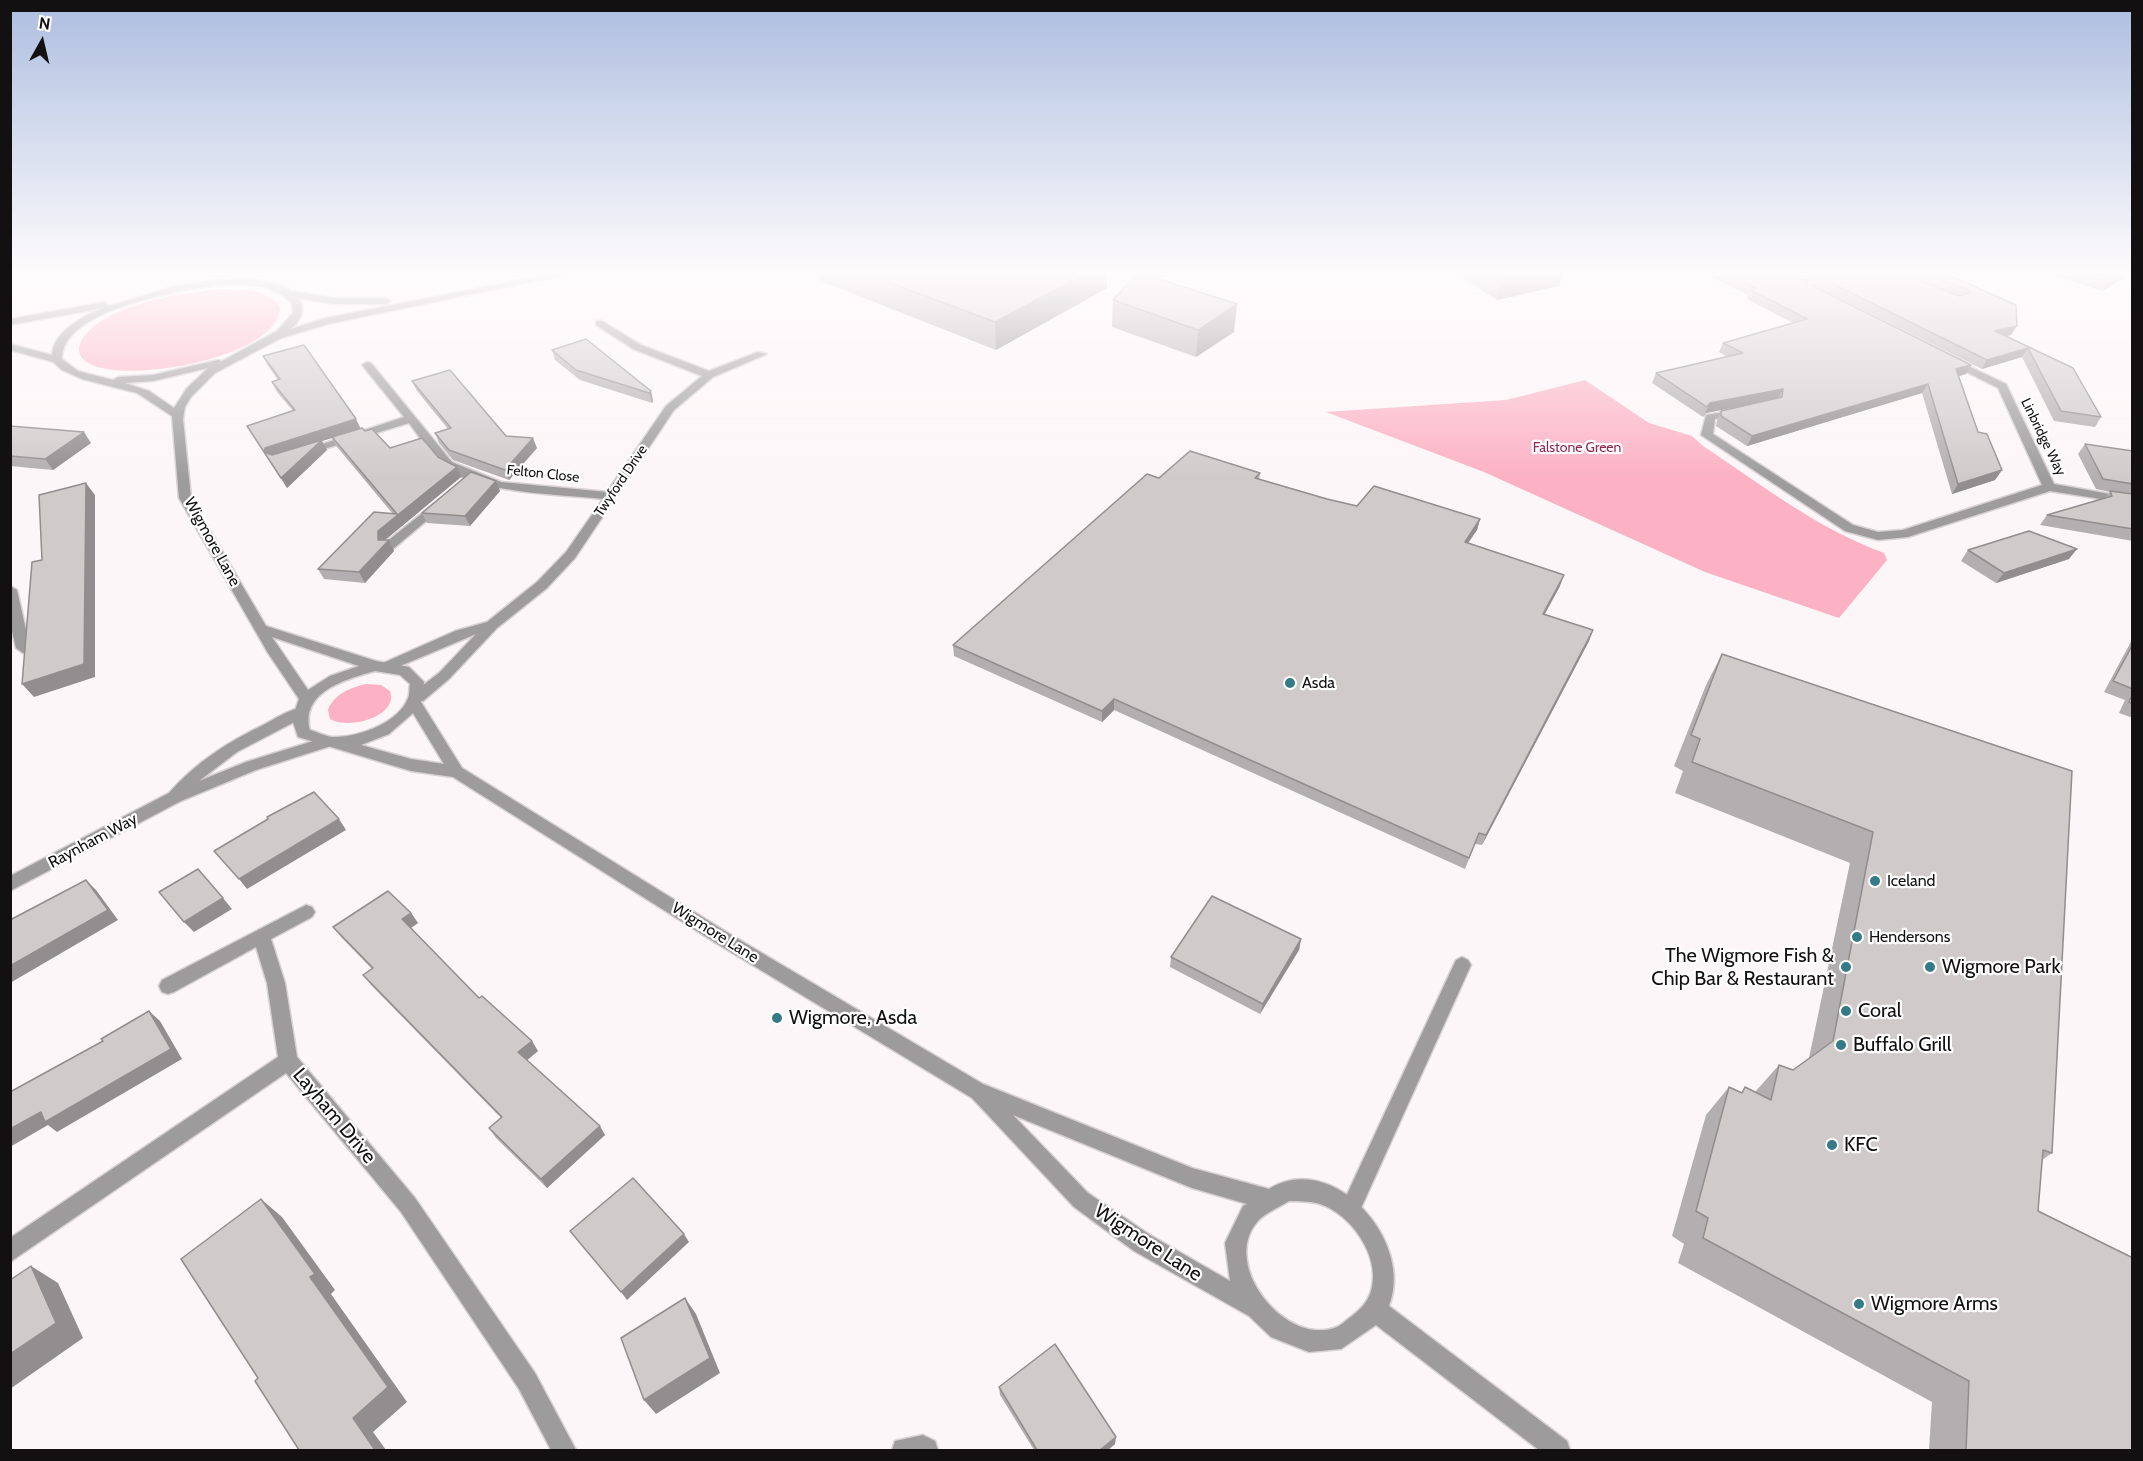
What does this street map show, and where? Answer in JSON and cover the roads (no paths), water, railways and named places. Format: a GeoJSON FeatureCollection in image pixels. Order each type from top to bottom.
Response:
{"type":"FeatureCollection","features":[{"type":"Feature","properties":{"kind":"street"},"geometry":{"type":"LineString","coordinates":[[57,360],[58,346],[60,343]]}},
{"type":"Feature","properties":{"kind":"street"},"geometry":{"type":"LineString","coordinates":[[261,346],[265,343]]}},
{"type":"Feature","properties":{"kind":"street"},"geometry":{"type":"LineString","coordinates":[[10,347],[57,360],[64,368],[77,375],[143,392],[161,406],[177,414],[185,398],[211,371],[267,343]]}},
{"type":"Feature","properties":{"kind":"street"},"geometry":{"type":"LineString","coordinates":[[631,343],[709,375]]}},
{"type":"Feature","properties":{"kind":"street"},"geometry":{"type":"LineString","coordinates":[[96,379],[123,380],[174,374],[244,354]]}},
{"type":"Feature","properties":{"kind":"street","name":"Twyford Drive"},"geometry":{"type":"LineString","coordinates":[[416,701],[444,676],[492,625],[542,585],[571,555],[670,408],[709,375],[762,354]]}},
{"type":"Feature","properties":{"kind":"street","name":"Linbridge Way"},"geometry":{"type":"LineString","coordinates":[[1940,355],[2002,386],[2049,487],[2133,501]]}},
{"type":"Feature","properties":{"kind":"street","name":"Felton Close"},"geometry":{"type":"LineString","coordinates":[[367,365],[448,464],[468,480],[611,496]]}},
{"type":"Feature","properties":{"kind":"street"},"geometry":{"type":"LineString","coordinates":[[1752,408],[1710,417],[1707,435],[1850,528],[1878,536],[1904,534],[2049,487]]}},
{"type":"Feature","properties":{"kind":"street","name":"Wigmore Lane"},"geometry":{"type":"LineString","coordinates":[[177,414],[184,497],[262,629],[281,666],[307,699]]}},
{"type":"Feature","properties":{"kind":"street"},"geometry":{"type":"LineString","coordinates":[[299,453],[410,419]]}},
{"type":"Feature","properties":{"kind":"street"},"geometry":{"type":"LineString","coordinates":[[389,546],[447,497]]}},
{"type":"Feature","properties":{"kind":"street"},"geometry":{"type":"LineString","coordinates":[[10,590],[23,648]]}},
{"type":"Feature","properties":{"kind":"street","name":"Twyford Drive"},"geometry":{"type":"LineString","coordinates":[[382,666],[460,634],[492,625]]}},
{"type":"Feature","properties":{"kind":"street","name":"Wigmore Lane"},"geometry":{"type":"LineString","coordinates":[[262,629],[382,666],[403,670],[414,676],[419,685],[416,701],[457,772]]}},
{"type":"Feature","properties":{"kind":"street"},"geometry":{"type":"LineString","coordinates":[[299,714],[307,699],[325,684],[349,672],[382,666]]}},
{"type":"Feature","properties":{"kind":"street"},"geometry":{"type":"LineString","coordinates":[[332,743],[362,739],[384,730],[407,714],[416,701]]}},
{"type":"Feature","properties":{"kind":"street","name":"Wigmore Lane"},"geometry":{"type":"LineString","coordinates":[[299,714],[299,724],[303,733],[411,765],[457,772],[722,938],[976,1090],[1181,1173],[1267,1199]]}},
{"type":"Feature","properties":{"kind":"street","name":"Raynham Way"},"geometry":{"type":"LineString","coordinates":[[175,797],[192,774],[226,750],[299,714]]}},
{"type":"Feature","properties":{"kind":"street","name":"Raynham Way"},"geometry":{"type":"LineString","coordinates":[[10,884],[175,797],[244,769],[332,743]]}},
{"type":"Feature","properties":{"kind":"street"},"geometry":{"type":"LineString","coordinates":[[168,986],[306,912]]}},
{"type":"Feature","properties":{"kind":"street"},"geometry":{"type":"LineString","coordinates":[[261,935],[276,983],[288,1061]]}},
{"type":"Feature","properties":{"kind":"street"},"geometry":{"type":"LineString","coordinates":[[1350,1210],[1462,965]]}},
{"type":"Feature","properties":{"kind":"street","name":"Layham Drive"},"geometry":{"type":"LineString","coordinates":[[10,1251],[288,1061],[408,1205],[528,1381],[564,1450]]}},
{"type":"Feature","properties":{"kind":"street","name":"Wigmore Lane"},"geometry":{"type":"LineString","coordinates":[[976,1090],[1081,1200],[1142,1244],[1253,1307],[1271,1325],[1294,1337],[1318,1342],[1341,1339],[1361,1328],[1375,1310],[1382,1290],[1383,1268],[1372,1236],[1350,1210],[1330,1197],[1308,1191],[1286,1191],[1267,1199],[1250,1213],[1238,1233],[1235,1258],[1240,1283],[1253,1307]]}},
{"type":"Feature","properties":{"kind":"street"},"geometry":{"type":"LineString","coordinates":[[1375,1310],[1558,1450]]}},
{"type":"Feature","properties":{"kind":"street"},"geometry":{"type":"LineString","coordinates":[[904,1450],[923,1447],[926,1450]]}},
{"type":"Feature","properties":{"kind":"place","name":"Asda"},"geometry":{"type":"Point","coordinates":[1290,683]}},
{"type":"Feature","properties":{"kind":"place","name":"Iceland"},"geometry":{"type":"Point","coordinates":[1875,881]}},
{"type":"Feature","properties":{"kind":"place","name":"Hendersons"},"geometry":{"type":"Point","coordinates":[1857,937]}},
{"type":"Feature","properties":{"kind":"place","name":"The Wigmore Fish & Chip Bar & Restaurant"},"geometry":{"type":"Point","coordinates":[1846,967]}},
{"type":"Feature","properties":{"kind":"place","name":"Wigmore Park"},"geometry":{"type":"Point","coordinates":[1930,967]}},
{"type":"Feature","properties":{"kind":"place","name":"Coral"},"geometry":{"type":"Point","coordinates":[1846,1011]}},
{"type":"Feature","properties":{"kind":"place","name":"Wigmore, Asda"},"geometry":{"type":"Point","coordinates":[777,1018]}},
{"type":"Feature","properties":{"kind":"place","name":"Buffalo Grill"},"geometry":{"type":"Point","coordinates":[1841,1045]}},
{"type":"Feature","properties":{"kind":"place","name":"KFC"},"geometry":{"type":"Point","coordinates":[1832,1145]}},
{"type":"Feature","properties":{"kind":"place","name":"Wigmore Arms"},"geometry":{"type":"Point","coordinates":[1859,1304]}},
{"type":"Feature","properties":{"kind":"park label","name":"Falstone Green"},"geometry":{"type":"Point","coordinates":[1577,448]}}]}
